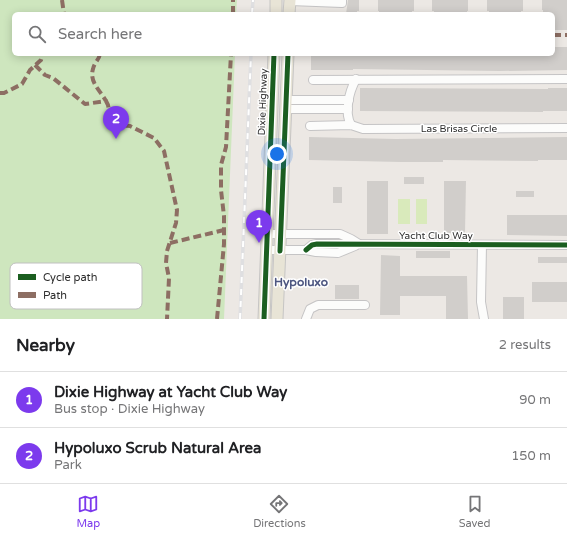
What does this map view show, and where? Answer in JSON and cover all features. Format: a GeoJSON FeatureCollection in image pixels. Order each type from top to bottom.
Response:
{"type":"FeatureCollection","features":[{"type":"Feature","properties":{"kind":"main road"},"geometry":{"type":"LineString","coordinates":[[276,0],[276,12]]}},
{"type":"Feature","properties":{"kind":"main road"},"geometry":{"type":"LineString","coordinates":[[290,1],[290,12]]}},
{"type":"Feature","properties":{"kind":"main road","name":"Dixie Highway"},"geometry":{"type":"LineString","coordinates":[[264,319],[274,56]]}},
{"type":"Feature","properties":{"kind":"main road"},"geometry":{"type":"LineString","coordinates":[[277,319],[288,56]]}},
{"type":"Feature","properties":{"kind":"street"},"geometry":{"type":"LineString","coordinates":[[290,1],[342,1]]}},
{"type":"Feature","properties":{"kind":"street"},"geometry":{"type":"LineString","coordinates":[[351,126],[348,109],[351,90],[356,79]]}},
{"type":"Feature","properties":{"kind":"street"},"geometry":{"type":"LineString","coordinates":[[313,80],[567,79]]}},
{"type":"Feature","properties":{"kind":"street"},"geometry":{"type":"LineString","coordinates":[[286,104],[349,100]]}},
{"type":"Feature","properties":{"kind":"street"},"geometry":{"type":"LineString","coordinates":[[286,104],[348,109]]}},
{"type":"Feature","properties":{"kind":"street","name":"Las Brisas Circle"},"geometry":{"type":"LineString","coordinates":[[310,126],[351,126],[363,129],[567,128]]}},
{"type":"Feature","properties":{"kind":"street","name":"Yacht Club Way"},"geometry":{"type":"LineString","coordinates":[[267,234],[340,234],[360,244]]}},
{"type":"Feature","properties":{"kind":"street"},"geometry":{"type":"LineString","coordinates":[[325,248],[326,234]]}},
{"type":"Feature","properties":{"kind":"street","name":"Yacht Club Way"},"geometry":{"type":"LineString","coordinates":[[266,250],[280,251],[325,248],[338,252],[360,244],[567,245]]}},
{"type":"Feature","properties":{"kind":"street","name":"Yacht Club Way"},"geometry":{"type":"LineString","coordinates":[[482,245],[481,302],[484,319]]}},
{"type":"Feature","properties":{"kind":"street"},"geometry":{"type":"LineString","coordinates":[[306,319],[310,309],[318,305],[365,305]]}},
{"type":"Feature","properties":{"kind":"green space"},"geometry":{"type":"Polygon","coordinates":[[[0,0],[237,0],[236,12],[12,12],[12,56],[235,56],[224,319],[0,319],[0,0]]]}},
{"type":"Feature","properties":{"kind":"green space"},"geometry":{"type":"Polygon","coordinates":[[[398,199],[410,199],[410,224],[398,224],[398,199]]]}},
{"type":"Feature","properties":{"kind":"green space"},"geometry":{"type":"Polygon","coordinates":[[[416,199],[427,199],[427,224],[416,224],[416,199]]]}},
{"type":"Feature","properties":{"kind":"building"},"geometry":{"type":"Polygon","coordinates":[[[348,0],[359,0],[359,11],[346,12],[348,0]]]}},
{"type":"Feature","properties":{"kind":"building"},"geometry":{"type":"Polygon","coordinates":[[[378,0],[414,0],[414,11],[412,12],[378,11],[378,0]]]}},
{"type":"Feature","properties":{"kind":"building"},"geometry":{"type":"Polygon","coordinates":[[[432,0],[468,0],[467,12],[432,11],[432,0]]]}},
{"type":"Feature","properties":{"kind":"building"},"geometry":{"type":"Polygon","coordinates":[[[487,0],[523,0],[523,11],[521,12],[487,11],[487,0]]]}},
{"type":"Feature","properties":{"kind":"building"},"geometry":{"type":"Polygon","coordinates":[[[542,0],[567,0],[567,30],[555,30],[555,12],[543,12],[542,0]]]}},
{"type":"Feature","properties":{"kind":"building"},"geometry":{"type":"Polygon","coordinates":[[[555,47],[567,47],[567,70],[311,70],[311,56],[555,56],[555,47]]]}},
{"type":"Feature","properties":{"kind":"building"},"geometry":{"type":"Polygon","coordinates":[[[360,88],[567,88],[567,111],[360,111],[360,88]]]}},
{"type":"Feature","properties":{"kind":"building"},"geometry":{"type":"Polygon","coordinates":[[[309,137],[396,139],[567,137],[567,160],[443,160],[443,162],[401,162],[309,160],[309,137]]]}},
{"type":"Feature","properties":{"kind":"building"},"geometry":{"type":"Polygon","coordinates":[[[404,177],[424,177],[424,184],[404,184],[404,177]]]}},
{"type":"Feature","properties":{"kind":"building"},"geometry":{"type":"Polygon","coordinates":[[[367,181],[388,181],[388,234],[367,234],[367,181]]]}},
{"type":"Feature","properties":{"kind":"building"},"geometry":{"type":"Polygon","coordinates":[[[444,181],[466,181],[465,233],[444,233],[444,181]]]}},
{"type":"Feature","properties":{"kind":"building"},"geometry":{"type":"Polygon","coordinates":[[[333,187],[342,187],[342,203],[333,203],[333,187]]]}},
{"type":"Feature","properties":{"kind":"building"},"geometry":{"type":"Polygon","coordinates":[[[516,191],[534,191],[534,197],[516,197],[516,191]]]}},
{"type":"Feature","properties":{"kind":"building"},"geometry":{"type":"Polygon","coordinates":[[[507,215],[567,215],[567,236],[507,235],[507,215]]]}},
{"type":"Feature","properties":{"kind":"building"},"geometry":{"type":"Polygon","coordinates":[[[416,251],[450,251],[450,258],[416,258],[416,251]]]}},
{"type":"Feature","properties":{"kind":"building"},"geometry":{"type":"Polygon","coordinates":[[[381,255],[400,256],[400,276],[467,276],[468,319],[446,319],[446,296],[400,296],[400,315],[380,315],[381,255]]]}},
{"type":"Feature","properties":{"kind":"building"},"geometry":{"type":"Polygon","coordinates":[[[538,257],[567,257],[567,263],[538,263],[538,257]]]}},
{"type":"Feature","properties":{"kind":"building"},"geometry":{"type":"Polygon","coordinates":[[[532,282],[567,282],[567,302],[532,302],[532,282]]]}},
{"type":"Feature","properties":{"kind":"building"},"geometry":{"type":"Polygon","coordinates":[[[335,285],[359,285],[359,299],[335,299],[335,285]]]}},
{"type":"Feature","properties":{"kind":"building"},"geometry":{"type":"Polygon","coordinates":[[[503,297],[524,297],[524,319],[503,319],[503,297]]]}},
{"type":"Feature","properties":{"kind":"railway"},"geometry":{"type":"LineString","coordinates":[[252,12],[253,0]]}},
{"type":"Feature","properties":{"kind":"railway"},"geometry":{"type":"LineString","coordinates":[[240,319],[251,56]]}},
{"type":"Feature","properties":{"kind":"marked path"},"geometry":{"type":"LineString","coordinates":[[62,0],[64,12]]}},
{"type":"Feature","properties":{"kind":"marked path"},"geometry":{"type":"LineString","coordinates":[[233,0],[233,12]]}},
{"type":"Feature","properties":{"kind":"marked path"},"geometry":{"type":"LineString","coordinates":[[555,35],[567,35]]}},
{"type":"Feature","properties":{"kind":"marked path"},"geometry":{"type":"LineString","coordinates":[[0,93],[4,93],[22,84],[30,70],[41,60],[42,56]]}},
{"type":"Feature","properties":{"kind":"marked path"},"geometry":{"type":"LineString","coordinates":[[100,56],[94,67],[92,78],[106,101]]}},
{"type":"Feature","properties":{"kind":"marked path"},"geometry":{"type":"LineString","coordinates":[[217,319],[224,244],[221,165],[226,147],[231,56]]}},
{"type":"Feature","properties":{"kind":"marked path"},"geometry":{"type":"LineString","coordinates":[[35,65],[45,75],[53,78],[85,104],[106,101],[113,123],[117,125],[130,126],[154,138],[164,151],[177,210],[176,223],[167,251],[166,263],[169,278],[167,319]]}},
{"type":"Feature","properties":{"kind":"marked path"},"geometry":{"type":"LineString","coordinates":[[170,243],[224,230]]}},
{"type":"Feature","properties":{"kind":"cycle path"},"geometry":{"type":"LineString","coordinates":[[264,319],[274,56]]}},
{"type":"Feature","properties":{"kind":"cycle path"},"geometry":{"type":"LineString","coordinates":[[280,251],[288,56]]}},
{"type":"Feature","properties":{"kind":"cycle path"},"geometry":{"type":"LineString","coordinates":[[306,250],[312,245],[317,244],[567,245]]}},
{"type":"Feature","properties":{"kind":"place","name":"Hypoluxo Scrub Natural Area"},"geometry":{"type":"Point","coordinates":[116,139]}},
{"type":"Feature","properties":{"kind":"place","name":"Dixie Highway at Yacht Club Way"},"geometry":{"type":"Point","coordinates":[259,243]}},
{"type":"Feature","properties":{"kind":"district","name":"Hypoluxo"},"geometry":{"type":"Point","coordinates":[301,282]}}]}
